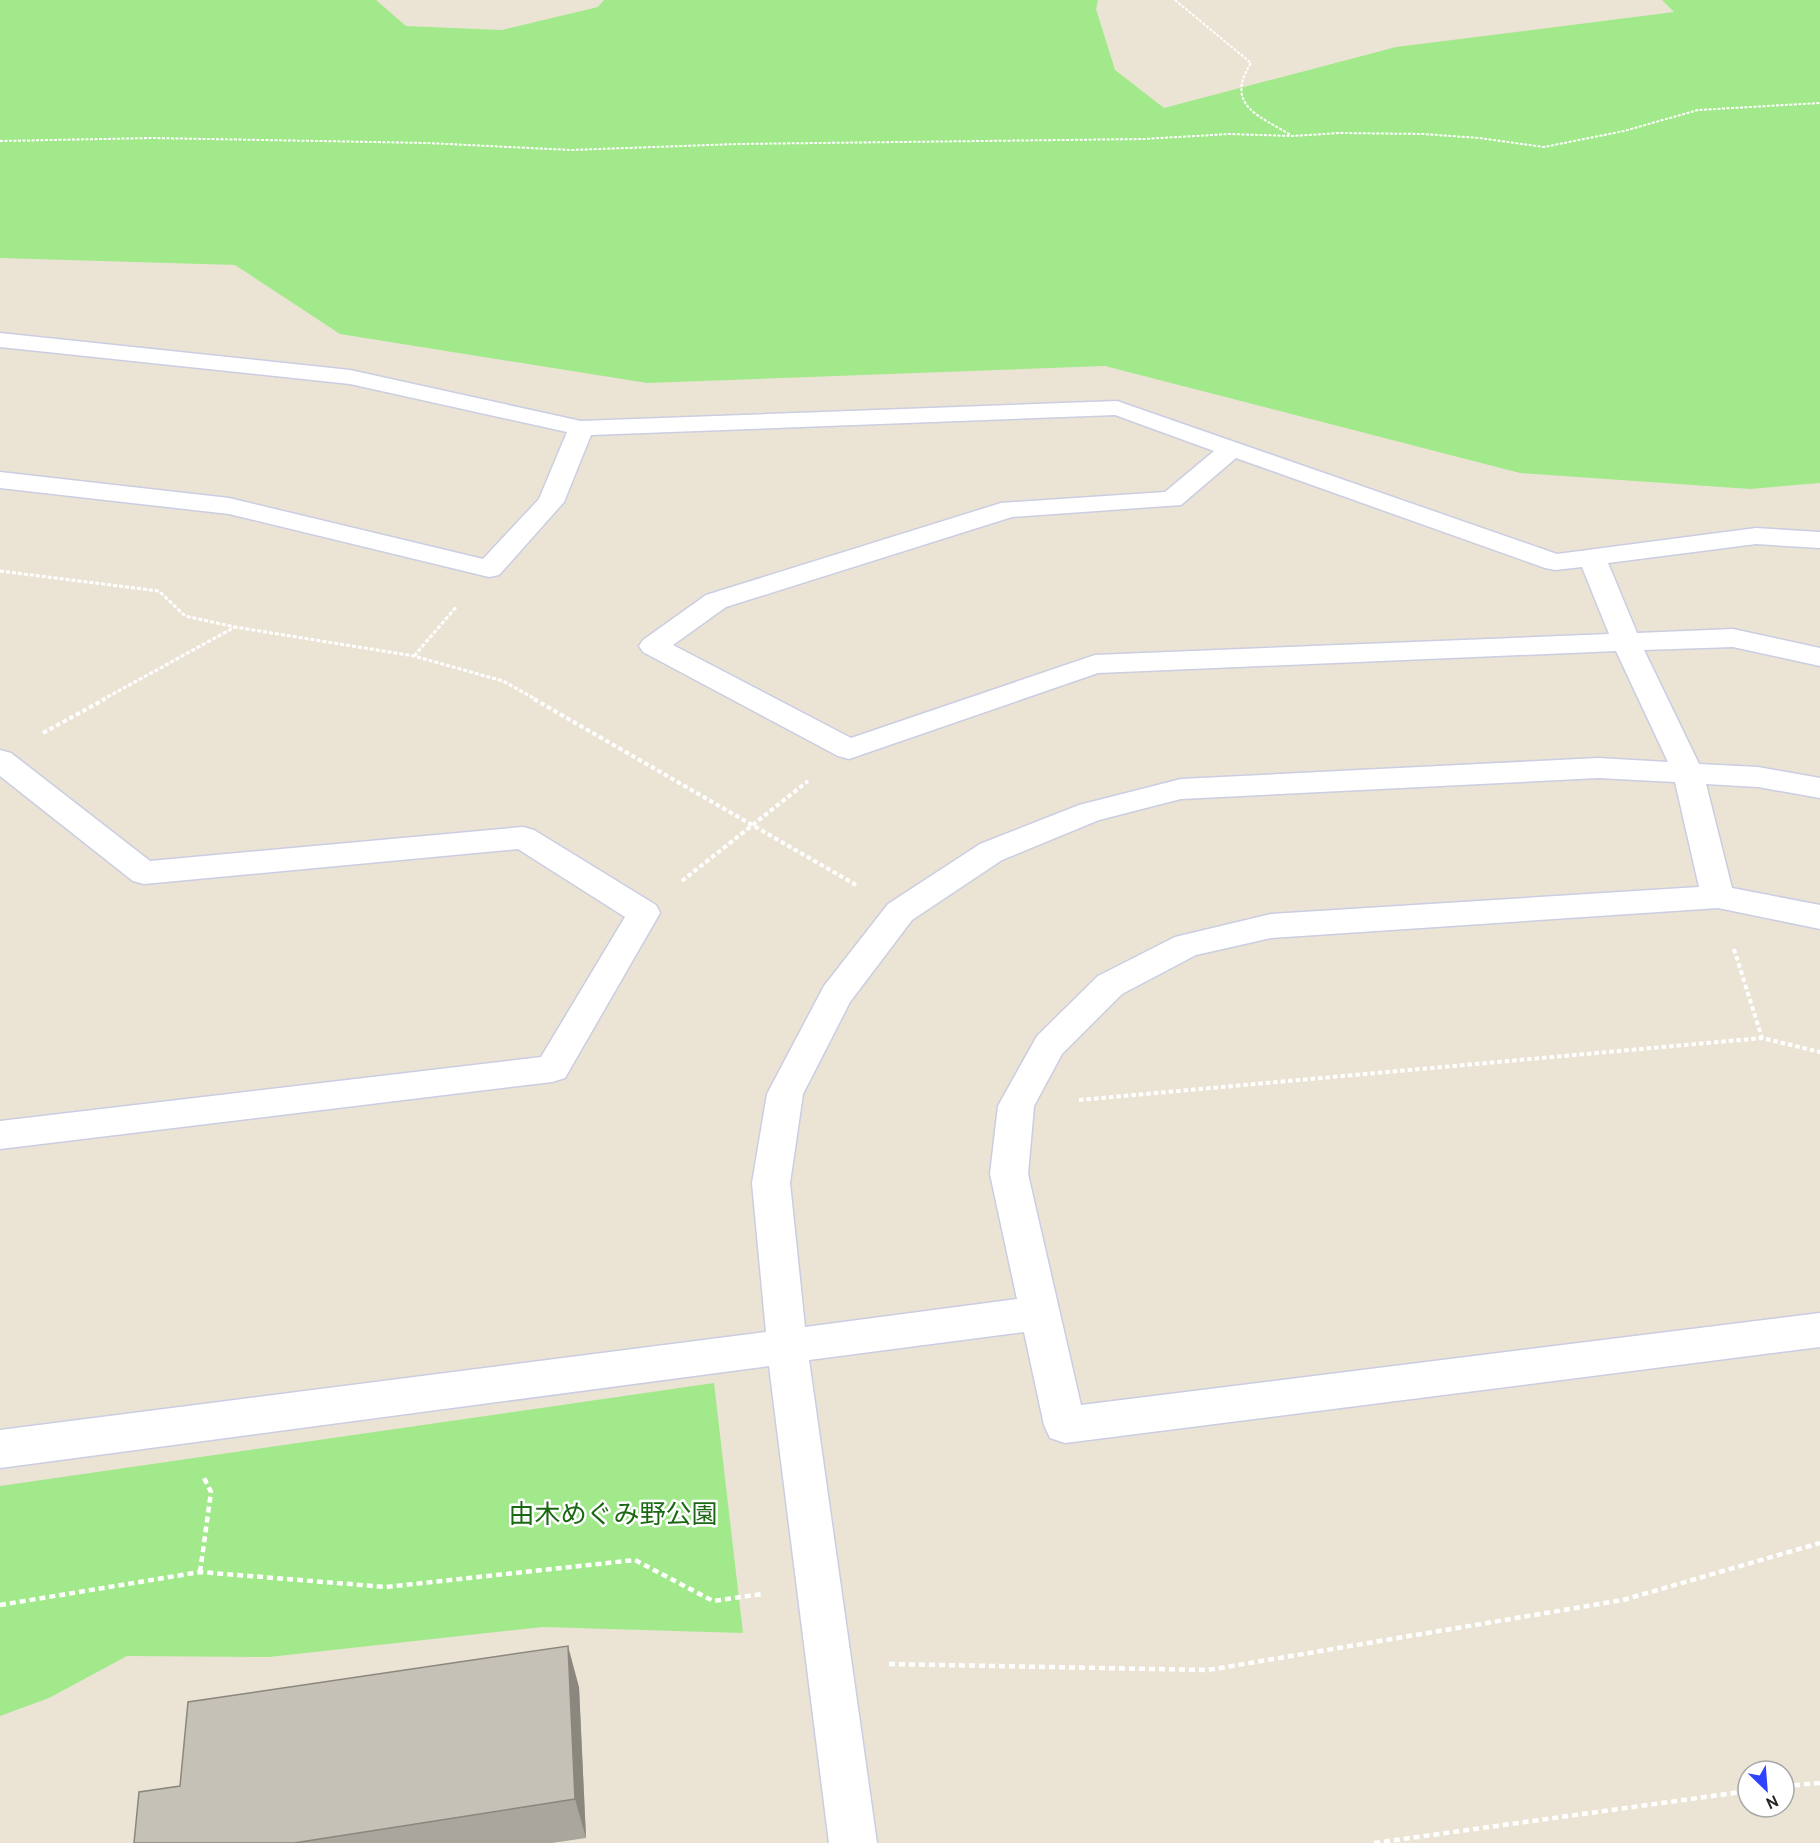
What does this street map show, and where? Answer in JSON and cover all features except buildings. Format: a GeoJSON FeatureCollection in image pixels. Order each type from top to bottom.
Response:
{"type":"FeatureCollection","features":[{"type":"Feature","properties":{"kind":"street"},"geometry":{"type":"LineString","coordinates":[[0,340],[28,341],[351,377],[581,428],[1117,408],[1555,562],[1756,536],[1820,540]]}},
{"type":"Feature","properties":{"kind":"street"},"geometry":{"type":"LineString","coordinates":[[0,480],[229,506],[489,569],[551,502],[581,428]]}},
{"type":"Feature","properties":{"kind":"street"},"geometry":{"type":"LineString","coordinates":[[1233,448],[1172,499],[1010,509],[716,601],[653,646],[849,749],[1095,664],[1733,638],[1820,657]]}},
{"type":"Feature","properties":{"kind":"street"},"geometry":{"type":"LineString","coordinates":[[1592,557],[1626,642],[1688,772],[1718,897]]}},
{"type":"Feature","properties":{"kind":"street"},"geometry":{"type":"LineString","coordinates":[[0,760],[144,873],[523,838],[644,913],[552,1069],[0,1135]]}},
{"type":"Feature","properties":{"kind":"street"},"geometry":{"type":"LineString","coordinates":[[853,1843],[787,1347],[771,1183],[785,1094],[836,995],[900,912],[992,852],[1090,812],[1180,789],[1598,768],[1758,777],[1820,788]]}},
{"type":"Feature","properties":{"kind":"street"},"geometry":{"type":"LineString","coordinates":[[1820,917],[1718,897],[1270,926],[1187,945],[1110,985],[1049,1045],[1016,1106],[1009,1174],[1065,1425],[1820,1330]]}},
{"type":"Feature","properties":{"kind":"street"},"geometry":{"type":"LineString","coordinates":[[0,1449],[1040,1313]]}},
{"type":"Feature","properties":{"kind":"path"},"geometry":{"type":"LineString","coordinates":[[1175,0],[1251,63],[1243,73],[1240,93],[1246,108],[1292,136]]}},
{"type":"Feature","properties":{"kind":"path"},"geometry":{"type":"LineString","coordinates":[[0,141],[165,138],[427,143],[571,150],[736,144],[1144,139],[1228,134],[1292,136],[1340,133],[1423,134],[1479,138],[1544,147],[1624,131],[1698,110],[1820,103]]}},
{"type":"Feature","properties":{"kind":"path"},"geometry":{"type":"LineString","coordinates":[[414,656],[489,569]]}},
{"type":"Feature","properties":{"kind":"path"},"geometry":{"type":"LineString","coordinates":[[0,571],[159,591],[185,616],[235,627],[414,656],[502,681],[865,890]]}},
{"type":"Feature","properties":{"kind":"path"},"geometry":{"type":"LineString","coordinates":[[41,733],[235,627]]}},
{"type":"Feature","properties":{"kind":"path"},"geometry":{"type":"LineString","coordinates":[[644,913],[849,749]]}},
{"type":"Feature","properties":{"kind":"path"},"geometry":{"type":"LineString","coordinates":[[1718,897],[1762,1038]]}},
{"type":"Feature","properties":{"kind":"path"},"geometry":{"type":"LineString","coordinates":[[1016,1106],[1762,1038],[1820,1052]]}},
{"type":"Feature","properties":{"kind":"path"},"geometry":{"type":"LineString","coordinates":[[200,1572],[211,1492],[202,1474]]}},
{"type":"Feature","properties":{"kind":"path"},"geometry":{"type":"LineString","coordinates":[[828,1663],[1209,1670],[1623,1600],[1820,1543]]}},
{"type":"Feature","properties":{"kind":"path"},"geometry":{"type":"LineString","coordinates":[[0,1605],[200,1572],[386,1587],[635,1560],[713,1601],[817,1586]]}},
{"type":"Feature","properties":{"kind":"path"},"geometry":{"type":"LineString","coordinates":[[1796,1785],[1820,1783]]}},
{"type":"Feature","properties":{"kind":"path"},"geometry":{"type":"LineString","coordinates":[[1374,1843],[1736,1793]]}},
{"type":"Feature","properties":{"kind":"green space"},"geometry":{"type":"Polygon","coordinates":[[[0,0],[376,0],[406,26],[502,30],[598,7],[604,0],[1098,0],[1096,9],[1115,70],[1164,108],[1396,47],[1674,12],[1662,0],[1820,0],[1820,483],[1750,489],[1520,473],[1105,366],[647,383],[340,334],[235,265],[0,258],[0,0]]]}},
{"type":"Feature","properties":{"kind":"green space","name":"由木めぐみ野公園"},"geometry":{"type":"Polygon","coordinates":[[[714,1383],[743,1633],[543,1627],[269,1657],[127,1656],[49,1698],[0,1716],[0,1486],[714,1383]]]}}]}
